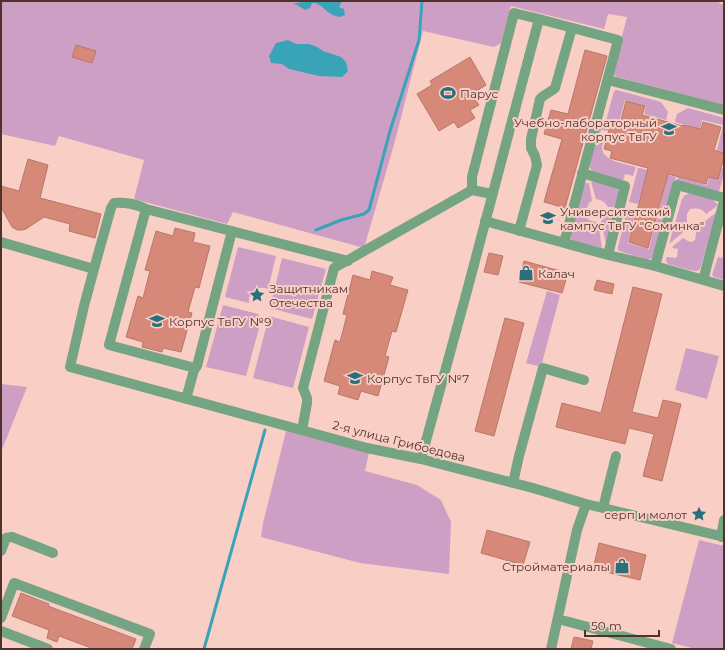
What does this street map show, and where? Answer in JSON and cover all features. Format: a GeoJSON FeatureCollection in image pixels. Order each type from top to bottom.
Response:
{"type":"FeatureCollection","features":[{"type":"Feature","properties":{"kind":"street"},"geometry":{"type":"LineString","coordinates":[[472,190],[472,177],[514,13],[618,40],[564,243]]}},
{"type":"Feature","properties":{"kind":"street"},"geometry":{"type":"LineString","coordinates":[[421,459],[539,19]]}},
{"type":"Feature","properties":{"kind":"street"},"geometry":{"type":"LineString","coordinates":[[519,230],[537,165],[531,148],[531,138],[540,99],[555,88],[572,28]]}},
{"type":"Feature","properties":{"kind":"street"},"geometry":{"type":"LineString","coordinates":[[608,80],[724,110]]}},
{"type":"Feature","properties":{"kind":"street"},"geometry":{"type":"LineString","coordinates":[[582,173],[625,186],[608,255]]}},
{"type":"Feature","properties":{"kind":"street"},"geometry":{"type":"LineString","coordinates":[[655,266],[677,185],[724,198]]}},
{"type":"Feature","properties":{"kind":"street"},"geometry":{"type":"LineString","coordinates":[[302,430],[307,403],[307,398],[303,388],[334,268],[472,190],[492,194]]}},
{"type":"Feature","properties":{"kind":"street"},"geometry":{"type":"LineString","coordinates":[[1,242],[94,269],[111,208],[114,203],[120,202],[348,261]]}},
{"type":"Feature","properties":{"kind":"street"},"geometry":{"type":"LineString","coordinates":[[703,280],[724,202]]}},
{"type":"Feature","properties":{"kind":"street"},"geometry":{"type":"LineString","coordinates":[[146,209],[109,345],[195,368]]}},
{"type":"Feature","properties":{"kind":"street"},"geometry":{"type":"LineString","coordinates":[[486,221],[724,286]]}},
{"type":"Feature","properties":{"kind":"street"},"geometry":{"type":"LineString","coordinates":[[186,399],[195,368],[197,366],[232,232]]}},
{"type":"Feature","properties":{"kind":"street","name":"2-я улица Грибоедова"},"geometry":{"type":"LineString","coordinates":[[94,269],[70,367],[367,448],[421,459],[586,504],[723,537]]}},
{"type":"Feature","properties":{"kind":"street"},"geometry":{"type":"LineString","coordinates":[[513,483],[519,456],[544,368],[584,380]]}},
{"type":"Feature","properties":{"kind":"street"},"geometry":{"type":"LineString","coordinates":[[603,508],[616,456]]}},
{"type":"Feature","properties":{"kind":"street"},"geometry":{"type":"LineString","coordinates":[[551,649],[577,530],[586,504]]}},
{"type":"Feature","properties":{"kind":"street"},"geometry":{"type":"LineString","coordinates":[[723,537],[724,520]]}},
{"type":"Feature","properties":{"kind":"street"},"geometry":{"type":"LineString","coordinates":[[1,551],[6,538],[12,537],[53,553]]}},
{"type":"Feature","properties":{"kind":"street"},"geometry":{"type":"LineString","coordinates":[[1,618],[14,583],[150,634],[144,649]]}},
{"type":"Feature","properties":{"kind":"street"},"geometry":{"type":"LineString","coordinates":[[558,619],[671,649]]}},
{"type":"Feature","properties":{"kind":"street"},"geometry":{"type":"LineString","coordinates":[[1,631],[48,649]]}},
{"type":"Feature","properties":{"kind":"shaded area"},"geometry":{"type":"Polygon","coordinates":[[[1,1],[716,1],[724,5],[724,105],[615,76],[613,70],[627,17],[608,14],[604,29],[511,6],[501,43],[494,47],[423,31],[395,141],[364,248],[233,212],[227,224],[134,199],[144,160],[59,136],[55,146],[1,134],[1,1]]]}},
{"type":"Feature","properties":{"kind":"shaded area"},"geometry":{"type":"Polygon","coordinates":[[[617,90],[661,102],[668,112],[666,120],[644,114],[646,106],[625,100],[618,126],[610,124],[608,131],[601,130],[600,133],[596,131],[598,122],[602,123],[606,121],[614,91],[617,90]]]}},
{"type":"Feature","properties":{"kind":"shaded area"},"geometry":{"type":"Polygon","coordinates":[[[688,108],[724,118],[724,152],[717,150],[723,125],[702,120],[700,129],[675,122],[677,114],[688,108]]]}},
{"type":"Feature","properties":{"kind":"shaded area"},"geometry":{"type":"Polygon","coordinates":[[[595,136],[605,139],[602,148],[606,156],[615,161],[636,167],[633,176],[625,174],[623,181],[593,172],[590,168],[589,161],[595,136]]]}},
{"type":"Feature","properties":{"kind":"shaded area"},"geometry":{"type":"Polygon","coordinates":[[[638,168],[676,177],[667,214],[659,212],[666,182],[646,177],[638,204],[629,202],[638,168]]]}},
{"type":"Feature","properties":{"kind":"shaded area"},"geometry":{"type":"Polygon","coordinates":[[[721,168],[724,169],[724,173],[719,192],[677,181],[678,177],[707,185],[709,177],[718,179],[721,168]]]}},
{"type":"Feature","properties":{"kind":"shaded area"},"geometry":{"type":"Polygon","coordinates":[[[595,181],[619,190],[618,207],[608,207],[600,200],[596,199],[591,182],[595,181]]]}},
{"type":"Feature","properties":{"kind":"shaded area"},"geometry":{"type":"Polygon","coordinates":[[[589,183],[592,201],[589,203],[586,210],[576,210],[583,185],[589,183]]]}},
{"type":"Feature","properties":{"kind":"shaded area"},"geometry":{"type":"Polygon","coordinates":[[[690,193],[711,198],[717,206],[706,214],[699,209],[690,209],[687,214],[687,229],[669,244],[682,199],[685,195],[690,193]]]}},
{"type":"Feature","properties":{"kind":"shaded area"},"geometry":{"type":"Polygon","coordinates":[[[616,209],[606,244],[601,221],[606,217],[608,211],[616,209]]]}},
{"type":"Feature","properties":{"kind":"shaded area"},"geometry":{"type":"Polygon","coordinates":[[[627,211],[635,213],[628,243],[649,249],[657,218],[664,220],[653,257],[650,259],[645,259],[618,250],[627,211]]]}},
{"type":"Feature","properties":{"kind":"shaded area"},"geometry":{"type":"Polygon","coordinates":[[[717,212],[700,269],[697,271],[689,270],[668,264],[666,258],[677,257],[678,249],[672,247],[683,238],[692,242],[695,240],[697,227],[717,212]]]}},
{"type":"Feature","properties":{"kind":"shaded area"},"geometry":{"type":"Polygon","coordinates":[[[585,213],[589,220],[598,222],[602,248],[572,241],[570,236],[575,214],[585,213]]]}},
{"type":"Feature","properties":{"kind":"shaded area"},"geometry":{"type":"Polygon","coordinates":[[[238,247],[276,256],[268,289],[260,288],[254,290],[250,295],[249,303],[225,297],[238,247]]]}},
{"type":"Feature","properties":{"kind":"shaded area"},"geometry":{"type":"Polygon","coordinates":[[[718,257],[724,258],[724,280],[712,275],[718,257]]]}},
{"type":"Feature","properties":{"kind":"shaded area"},"geometry":{"type":"Polygon","coordinates":[[[282,258],[326,269],[312,319],[270,308],[282,258]]]}},
{"type":"Feature","properties":{"kind":"shaded area"},"geometry":{"type":"Polygon","coordinates":[[[547,291],[560,295],[541,367],[526,363],[547,291]]]}},
{"type":"Feature","properties":{"kind":"shaded area"},"geometry":{"type":"Polygon","coordinates":[[[223,305],[258,314],[261,321],[246,376],[206,367],[223,305]]]}},
{"type":"Feature","properties":{"kind":"shaded area"},"geometry":{"type":"Polygon","coordinates":[[[269,316],[309,327],[293,388],[253,378],[269,316]]]}},
{"type":"Feature","properties":{"kind":"shaded area"},"geometry":{"type":"Polygon","coordinates":[[[686,348],[719,356],[707,399],[675,390],[686,348]]]}},
{"type":"Feature","properties":{"kind":"shaded area"},"geometry":{"type":"Polygon","coordinates":[[[1,384],[27,387],[1,452],[1,384]]]}},
{"type":"Feature","properties":{"kind":"shaded area"},"geometry":{"type":"Polygon","coordinates":[[[286,431],[369,453],[365,471],[417,485],[441,500],[451,522],[449,574],[360,563],[261,537],[263,523],[286,431]]]}},
{"type":"Feature","properties":{"kind":"shaded area"},"geometry":{"type":"Polygon","coordinates":[[[699,540],[724,546],[724,649],[696,649],[672,643],[699,540]]]}},
{"type":"Feature","properties":{"kind":"water"},"geometry":{"type":"Polygon","coordinates":[[[306,1],[342,1],[339,7],[344,9],[345,15],[340,17],[333,15],[315,3],[312,3],[310,8],[305,10],[293,4],[306,1]]]}},
{"type":"Feature","properties":{"kind":"water"},"geometry":{"type":"Polygon","coordinates":[[[288,40],[296,44],[309,44],[323,51],[341,57],[346,62],[348,71],[342,77],[319,76],[289,69],[282,64],[271,63],[269,56],[276,43],[288,40]]]}},
{"type":"Feature","properties":{"kind":"building"},"geometry":{"type":"Polygon","coordinates":[[[76,45],[96,51],[92,63],[72,57],[76,45]]]}},
{"type":"Feature","properties":{"kind":"building"},"geometry":{"type":"Polygon","coordinates":[[[585,50],[607,56],[565,208],[544,202],[562,139],[544,134],[551,110],[568,114],[585,50]]]}},
{"type":"Feature","properties":{"kind":"building"},"geometry":{"type":"Polygon","coordinates":[[[470,57],[486,85],[475,92],[479,97],[475,99],[479,105],[470,110],[475,118],[458,128],[454,122],[439,131],[417,94],[432,85],[430,81],[470,57]]]}},
{"type":"Feature","properties":{"kind":"building"},"geometry":{"type":"Polygon","coordinates":[[[626,101],[645,106],[642,115],[683,126],[701,129],[703,122],[721,127],[714,150],[724,153],[718,179],[708,177],[706,184],[668,174],[648,248],[629,242],[648,168],[610,158],[612,151],[604,149],[610,126],[619,128],[626,101]]]}},
{"type":"Feature","properties":{"kind":"building"},"geometry":{"type":"Polygon","coordinates":[[[28,159],[48,165],[40,198],[101,214],[95,238],[69,231],[70,224],[44,217],[23,230],[17,230],[12,227],[1,207],[1,186],[19,191],[28,159]]]}},
{"type":"Feature","properties":{"kind":"building"},"geometry":{"type":"Polygon","coordinates":[[[175,228],[195,233],[193,242],[210,246],[199,288],[195,287],[188,312],[192,313],[181,352],[163,348],[162,352],[142,347],[143,342],[126,337],[138,296],[143,298],[150,271],[145,270],[156,231],[173,236],[175,228]]]}},
{"type":"Feature","properties":{"kind":"building"},"geometry":{"type":"Polygon","coordinates":[[[489,253],[503,256],[498,275],[484,272],[489,253]]]}},
{"type":"Feature","properties":{"kind":"building"},"geometry":{"type":"Polygon","coordinates":[[[524,261],[568,273],[562,293],[519,282],[524,261]]]}},
{"type":"Feature","properties":{"kind":"building"},"geometry":{"type":"Polygon","coordinates":[[[372,271],[393,277],[390,285],[408,290],[396,332],[392,331],[385,356],[389,357],[378,396],[361,391],[358,400],[338,394],[340,386],[324,381],[335,340],[340,342],[347,315],[343,314],[353,275],[370,280],[372,271]]]}},
{"type":"Feature","properties":{"kind":"building"},"geometry":{"type":"Polygon","coordinates":[[[597,280],[614,284],[612,294],[594,290],[597,280]]]}},
{"type":"Feature","properties":{"kind":"building"},"geometry":{"type":"Polygon","coordinates":[[[633,287],[662,294],[632,412],[658,418],[663,400],[681,404],[662,481],[643,476],[654,434],[629,428],[625,444],[556,427],[562,403],[601,413],[633,287]]]}},
{"type":"Feature","properties":{"kind":"building"},"geometry":{"type":"Polygon","coordinates":[[[505,318],[524,323],[494,436],[475,431],[505,318]]]}},
{"type":"Feature","properties":{"kind":"building"},"geometry":{"type":"Polygon","coordinates":[[[487,530],[530,542],[523,565],[481,553],[487,530]]]}},
{"type":"Feature","properties":{"kind":"building"},"geometry":{"type":"Polygon","coordinates":[[[599,543],[646,555],[640,580],[593,569],[599,543]]]}},
{"type":"Feature","properties":{"kind":"building"},"geometry":{"type":"Polygon","coordinates":[[[21,593],[49,604],[48,606],[136,639],[132,649],[94,649],[59,636],[57,642],[47,638],[49,630],[12,616],[21,593]]]}},
{"type":"Feature","properties":{"kind":"building"},"geometry":{"type":"Polygon","coordinates":[[[574,637],[593,641],[591,649],[571,649],[574,637]]]}},
{"type":"Feature","properties":{"kind":"waterway"},"geometry":{"type":"LineString","coordinates":[[316,230],[341,220],[364,214],[369,210],[390,131],[419,40],[422,1]]}},
{"type":"Feature","properties":{"kind":"waterway"},"geometry":{"type":"LineString","coordinates":[[204,649],[265,430]]}},
{"type":"Feature","properties":{"kind":"place","name":"Парус"},"geometry":{"type":"Point","coordinates":[448,93]}},
{"type":"Feature","properties":{"kind":"place","name":"Учебно-лабораторный корпус ТвГУ"},"geometry":{"type":"Point","coordinates":[669,129]}},
{"type":"Feature","properties":{"kind":"place","name":"Университетский кампус ТвГУ \"Соминка\""},"geometry":{"type":"Point","coordinates":[548,218]}},
{"type":"Feature","properties":{"kind":"place","name":"Калач"},"geometry":{"type":"Point","coordinates":[526,273]}},
{"type":"Feature","properties":{"kind":"place","name":"Защитникам Отечества"},"geometry":{"type":"Point","coordinates":[257,295]}},
{"type":"Feature","properties":{"kind":"place","name":"Корпус ТвГУ №9"},"geometry":{"type":"Point","coordinates":[157,321]}},
{"type":"Feature","properties":{"kind":"place","name":"Корпус ТвГУ №7"},"geometry":{"type":"Point","coordinates":[355,378]}},
{"type":"Feature","properties":{"kind":"place","name":"серп и молот"},"geometry":{"type":"Point","coordinates":[699,514]}},
{"type":"Feature","properties":{"kind":"place","name":"Стройматериалы"},"geometry":{"type":"Point","coordinates":[622,566]}}]}
